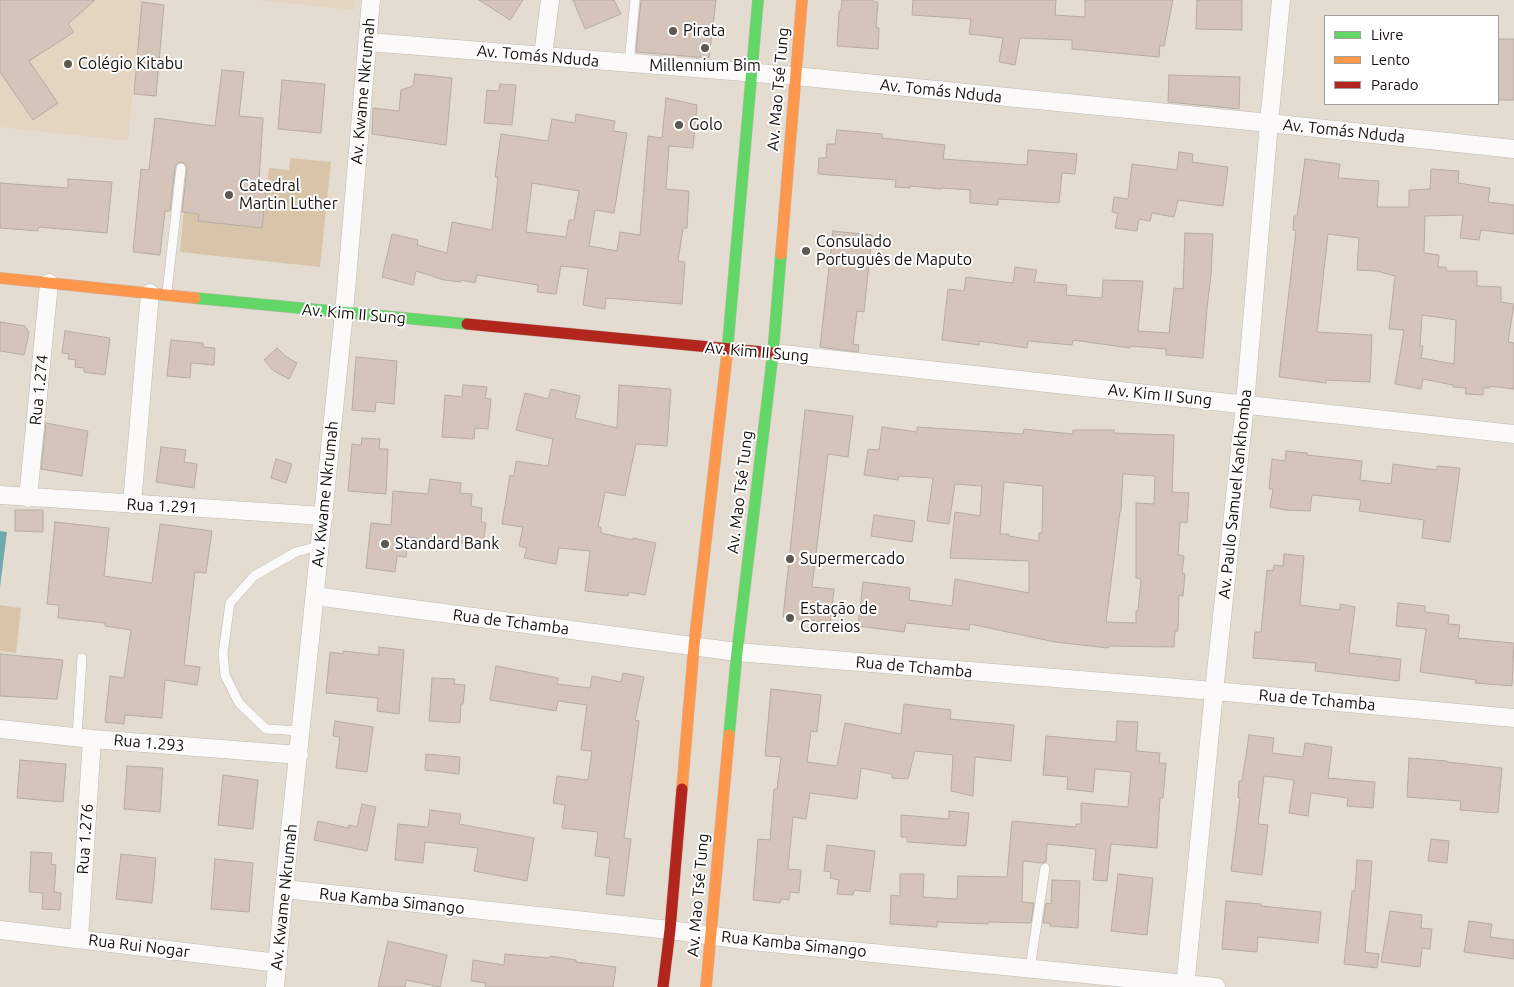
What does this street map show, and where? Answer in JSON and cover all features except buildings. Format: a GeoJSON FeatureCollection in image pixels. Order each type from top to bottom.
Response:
{"type":"FeatureCollection","features":[{"type":"Feature","properties":{"kind":"main road","name":"Av. Mao Tsé Tung"},"geometry":{"type":"LineString","coordinates":[[663,987],[670,930],[694,646],[728,349],[758,0]]}},
{"type":"Feature","properties":{"kind":"main road","name":"Av. Mao Tsé Tung"},"geometry":{"type":"LineString","coordinates":[[706,987],[737,652],[773,353],[802,0]]}},
{"type":"Feature","properties":{"kind":"main road","name":"Av. Kim II Sung"},"geometry":{"type":"LineString","coordinates":[[0,278],[773,353]]}},
{"type":"Feature","properties":{"kind":"street","name":"Av. Kwame Nkrumah"},"geometry":{"type":"LineString","coordinates":[[275,987],[344,312],[371,0]]}},
{"type":"Feature","properties":{"kind":"street"},"geometry":{"type":"LineString","coordinates":[[543,56],[550,0]]}},
{"type":"Feature","properties":{"kind":"street","name":"Av. Paulo Samuel Kankhomba"},"geometry":{"type":"LineString","coordinates":[[1185,986],[1214,691],[1246,404],[1281,0]]}},
{"type":"Feature","properties":{"kind":"street","name":"Av. Tomás Nduda"},"geometry":{"type":"LineString","coordinates":[[368,42],[795,76],[1514,149]]}},
{"type":"Feature","properties":{"kind":"street","name":"Rua 1.274"},"geometry":{"type":"LineString","coordinates":[[28,498],[49,283]]}},
{"type":"Feature","properties":{"kind":"street"},"geometry":{"type":"LineString","coordinates":[[132,504],[159,294]]}},
{"type":"Feature","properties":{"kind":"street","name":"Av. Kim II Sung"},"geometry":{"type":"LineString","coordinates":[[773,353],[1514,434]]}},
{"type":"Feature","properties":{"kind":"street","name":"Rua 1.291"},"geometry":{"type":"LineString","coordinates":[[0,495],[324,516]]}},
{"type":"Feature","properties":{"kind":"street","name":"Rua de Tchamba"},"geometry":{"type":"LineString","coordinates":[[315,596],[737,652],[1214,691],[1514,718]]}},
{"type":"Feature","properties":{"kind":"street","name":"Rua 1.293"},"geometry":{"type":"LineString","coordinates":[[0,729],[299,756]]}},
{"type":"Feature","properties":{"kind":"street","name":"Rua 1.276"},"geometry":{"type":"LineString","coordinates":[[79,939],[84,738]]}},
{"type":"Feature","properties":{"kind":"street","name":"Rua Kamba Simango"},"geometry":{"type":"LineString","coordinates":[[284,889],[670,930],[751,941],[1030,968],[1185,986],[1216,987]]}},
{"type":"Feature","properties":{"kind":"street","name":"Rua Rui Nogar"},"geometry":{"type":"LineString","coordinates":[[0,930],[278,963]]}},
{"type":"Feature","properties":{"kind":"lane"},"geometry":{"type":"LineString","coordinates":[[629,64],[635,0]]}},
{"type":"Feature","properties":{"kind":"lane"},"geometry":{"type":"LineString","coordinates":[[159,294],[181,168]]}},
{"type":"Feature","properties":{"kind":"lane"},"geometry":{"type":"LineString","coordinates":[[301,731],[266,728],[240,704],[225,675],[223,653],[230,602],[254,576],[296,552],[319,546]]}},
{"type":"Feature","properties":{"kind":"lane"},"geometry":{"type":"LineString","coordinates":[[82,658],[84,738]]}},
{"type":"Feature","properties":{"kind":"lane"},"geometry":{"type":"LineString","coordinates":[[1030,968],[1045,868]]}},
{"type":"Feature","properties":{"kind":"shaded area","name":"Colégio Kitabu"},"geometry":{"type":"Polygon","coordinates":[[[0,0],[143,0],[128,141],[0,127],[0,0]]]}},
{"type":"Feature","properties":{"kind":"shaded area"},"geometry":{"type":"Polygon","coordinates":[[[255,0],[355,0],[354,10],[255,0]]]}},
{"type":"Feature","properties":{"kind":"shaded area"},"geometry":{"type":"Polygon","coordinates":[[[290,158],[331,162],[320,267],[180,252],[184,208],[190,213],[199,214],[198,221],[262,227],[269,168],[289,170],[290,158]]]}},
{"type":"Feature","properties":{"kind":"shaded area"},"geometry":{"type":"Polygon","coordinates":[[[0,605],[21,608],[16,653],[0,651],[0,605]]]}},
{"type":"Feature","properties":{"kind":"water"},"geometry":{"type":"Polygon","coordinates":[[[0,531],[7,532],[0,587],[0,531]]]}},
{"type":"Feature","properties":{"kind":"traffic: fast"},"geometry":{"type":"LineString","coordinates":[[727,354],[758,0]]}},
{"type":"Feature","properties":{"kind":"traffic: fast"},"geometry":{"type":"LineString","coordinates":[[729,735],[737,652],[773,353],[781,254]]}},
{"type":"Feature","properties":{"kind":"traffic: fast"},"geometry":{"type":"LineString","coordinates":[[195,298],[467,324]]}},
{"type":"Feature","properties":{"kind":"traffic: slow"},"geometry":{"type":"LineString","coordinates":[[781,254],[802,0]]}},
{"type":"Feature","properties":{"kind":"traffic: slow"},"geometry":{"type":"LineString","coordinates":[[0,278],[195,298]]}},
{"type":"Feature","properties":{"kind":"traffic: slow"},"geometry":{"type":"LineString","coordinates":[[682,789],[694,646],[727,354]]}},
{"type":"Feature","properties":{"kind":"traffic: slow"},"geometry":{"type":"LineString","coordinates":[[706,987],[729,735]]}},
{"type":"Feature","properties":{"kind":"traffic: jam"},"geometry":{"type":"LineString","coordinates":[[467,324],[773,353]]}},
{"type":"Feature","properties":{"kind":"traffic: jam"},"geometry":{"type":"LineString","coordinates":[[663,987],[670,930],[682,789]]}},
{"type":"Feature","properties":{"kind":"place","name":"Pirata"},"geometry":{"type":"Point","coordinates":[673,31]}},
{"type":"Feature","properties":{"kind":"place","name":"Millennium Bim"},"geometry":{"type":"Point","coordinates":[705,48]}},
{"type":"Feature","properties":{"kind":"place","name":"Colégio Kitabu"},"geometry":{"type":"Point","coordinates":[68,64]}},
{"type":"Feature","properties":{"kind":"place","name":"Golo"},"geometry":{"type":"Point","coordinates":[679,125]}},
{"type":"Feature","properties":{"kind":"place","name":"Catedral Martin Luther"},"geometry":{"type":"Point","coordinates":[229,195]}},
{"type":"Feature","properties":{"kind":"place","name":"Consulado Português de Maputo"},"geometry":{"type":"Point","coordinates":[806,251]}},
{"type":"Feature","properties":{"kind":"place","name":"Standard Bank"},"geometry":{"type":"Point","coordinates":[385,544]}},
{"type":"Feature","properties":{"kind":"place","name":"Supermercado"},"geometry":{"type":"Point","coordinates":[790,559]}},
{"type":"Feature","properties":{"kind":"place","name":"Estação de Correios"},"geometry":{"type":"Point","coordinates":[790,618]}}]}
